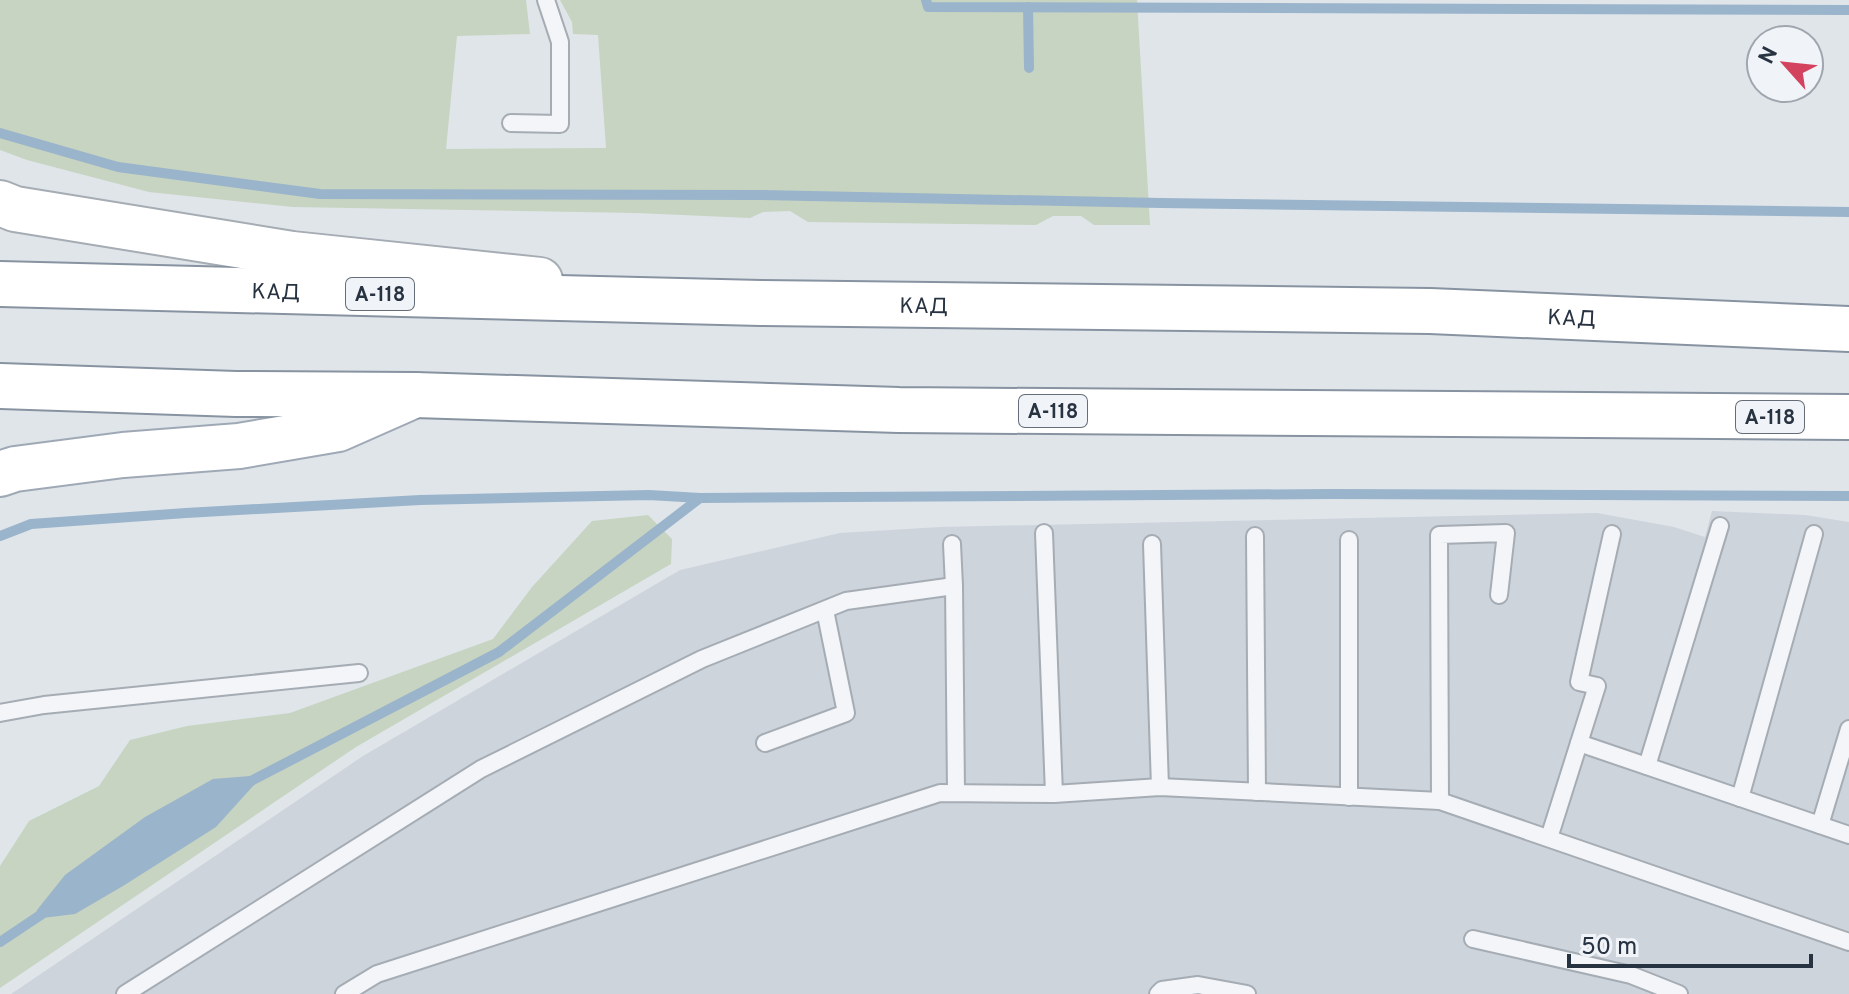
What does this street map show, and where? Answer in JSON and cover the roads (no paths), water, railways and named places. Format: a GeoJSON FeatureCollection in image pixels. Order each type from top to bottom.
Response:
{"type":"FeatureCollection","features":[{"type":"Feature","properties":{"kind":"main road"},"geometry":{"type":"LineString","coordinates":[[0,203],[15,209],[292,254],[761,303]]}},
{"type":"Feature","properties":{"kind":"main road","name":"КАД"},"geometry":{"type":"LineString","coordinates":[[0,284],[761,303],[1430,311],[1849,329]]}},
{"type":"Feature","properties":{"kind":"main road","name":"А-118"},"geometry":{"type":"LineString","coordinates":[[0,386],[899,410],[1849,417]]}},
{"type":"Feature","properties":{"kind":"main road"},"geometry":{"type":"LineString","coordinates":[[0,474],[15,469],[123,455],[239,446],[338,429],[415,395]]}},
{"type":"Feature","properties":{"kind":"lane"},"geometry":{"type":"LineString","coordinates":[[511,123],[560,124],[560,42],[546,0]]}},
{"type":"Feature","properties":{"kind":"lane"},"geometry":{"type":"LineString","coordinates":[[1647,766],[1720,526]]}},
{"type":"Feature","properties":{"kind":"lane"},"geometry":{"type":"LineString","coordinates":[[1044,533],[1054,794]]}},
{"type":"Feature","properties":{"kind":"lane"},"geometry":{"type":"LineString","coordinates":[[1440,801],[1439,535],[1506,533],[1499,595]]}},
{"type":"Feature","properties":{"kind":"lane"},"geometry":{"type":"LineString","coordinates":[[1549,838],[1597,686],[1579,682],[1612,534]]}},
{"type":"Feature","properties":{"kind":"lane"},"geometry":{"type":"LineString","coordinates":[[1740,798],[1814,534]]}},
{"type":"Feature","properties":{"kind":"lane"},"geometry":{"type":"LineString","coordinates":[[1255,536],[1257,792]]}},
{"type":"Feature","properties":{"kind":"lane"},"geometry":{"type":"LineString","coordinates":[[1349,540],[1349,797]]}},
{"type":"Feature","properties":{"kind":"lane"},"geometry":{"type":"LineString","coordinates":[[952,544],[956,793]]}},
{"type":"Feature","properties":{"kind":"lane"},"geometry":{"type":"LineString","coordinates":[[1152,544],[1160,787]]}},
{"type":"Feature","properties":{"kind":"lane"},"geometry":{"type":"LineString","coordinates":[[125,994],[481,769],[702,659],[846,601],[954,586]]}},
{"type":"Feature","properties":{"kind":"lane"},"geometry":{"type":"LineString","coordinates":[[765,743],[846,713],[825,610]]}},
{"type":"Feature","properties":{"kind":"lane"},"geometry":{"type":"LineString","coordinates":[[0,713],[44,705],[359,673]]}},
{"type":"Feature","properties":{"kind":"lane"},"geometry":{"type":"LineString","coordinates":[[1820,825],[1849,729]]}},
{"type":"Feature","properties":{"kind":"lane"},"geometry":{"type":"LineString","coordinates":[[1579,743],[1849,835]]}},
{"type":"Feature","properties":{"kind":"lane"},"geometry":{"type":"LineString","coordinates":[[344,994],[377,974],[940,793],[1054,794],[1160,787],[1440,801],[1849,942]]}},
{"type":"Feature","properties":{"kind":"lane"},"geometry":{"type":"LineString","coordinates":[[1473,939],[1631,975],[1679,994]]}},
{"type":"Feature","properties":{"kind":"lane"},"geometry":{"type":"LineString","coordinates":[[1158,994],[1162,990],[1198,985],[1247,994]]}},
{"type":"Feature","properties":{"kind":"water"},"geometry":{"type":"Polygon","coordinates":[[[263,775],[216,827],[123,886],[75,914],[34,919],[37,910],[65,875],[145,817],[213,779],[263,775]]]}},
{"type":"Feature","properties":{"kind":"waterway"},"geometry":{"type":"LineString","coordinates":[[926,0],[928,7],[1849,10]]}},
{"type":"Feature","properties":{"kind":"waterway"},"geometry":{"type":"LineString","coordinates":[[1028,7],[1029,68]]}},
{"type":"Feature","properties":{"kind":"waterway"},"geometry":{"type":"LineString","coordinates":[[0,133],[118,167],[320,194],[758,195],[1849,212]]}},
{"type":"Feature","properties":{"kind":"waterway"},"geometry":{"type":"LineString","coordinates":[[0,536],[31,524],[186,513],[420,500],[649,495],[700,498],[1331,494],[1849,496]]}},
{"type":"Feature","properties":{"kind":"waterway"},"geometry":{"type":"LineString","coordinates":[[251,781],[499,652],[700,498]]}},
{"type":"Feature","properties":{"kind":"waterway"},"geometry":{"type":"LineString","coordinates":[[0,942],[45,912]]}}]}
